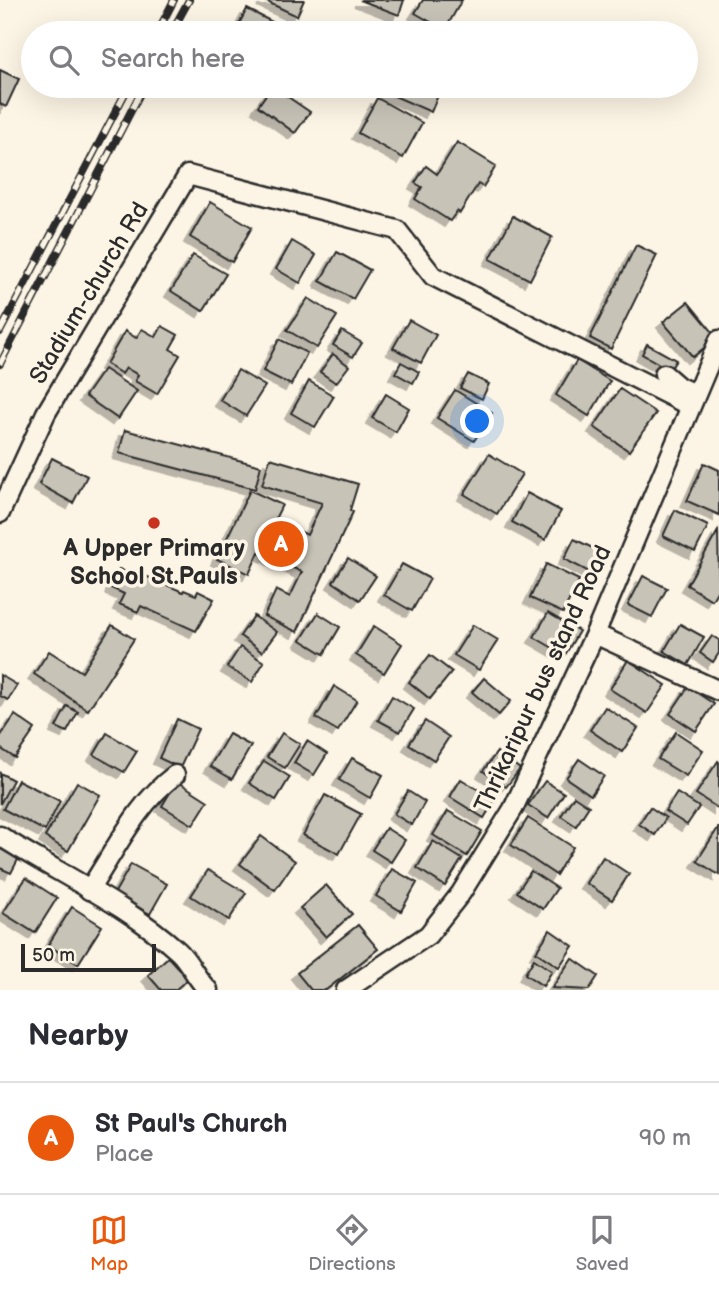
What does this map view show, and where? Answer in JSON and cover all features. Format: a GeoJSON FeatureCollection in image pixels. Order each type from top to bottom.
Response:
{"type":"FeatureCollection","features":[{"type":"Feature","properties":{"kind":"street","name":"Stadium-church Rd"},"geometry":{"type":"LineString","coordinates":[[0,513],[46,413],[188,175],[397,230],[433,276],[692,400]]}},
{"type":"Feature","properties":{"kind":"street","name":"Thrikaripur bus stand Road"},"geometry":{"type":"LineString","coordinates":[[346,990],[428,935],[461,893],[513,809],[595,634],[719,340]]}},
{"type":"Feature","properties":{"kind":"street"},"geometry":{"type":"LineString","coordinates":[[664,374],[692,400]]}},
{"type":"Feature","properties":{"kind":"street"},"geometry":{"type":"LineString","coordinates":[[595,634],[719,691]]}},
{"type":"Feature","properties":{"kind":"street"},"geometry":{"type":"LineString","coordinates":[[89,890],[147,801],[175,775]]}},
{"type":"Feature","properties":{"kind":"street"},"geometry":{"type":"LineString","coordinates":[[0,836],[146,925],[181,954],[208,990]]}},
{"type":"Feature","properties":{"kind":"building"},"geometry":{"type":"Polygon","coordinates":[[[263,0],[304,0],[297,16],[263,0]]]}},
{"type":"Feature","properties":{"kind":"building"},"geometry":{"type":"Polygon","coordinates":[[[360,0],[404,0],[399,15],[360,0]]]}},
{"type":"Feature","properties":{"kind":"building"},"geometry":{"type":"Polygon","coordinates":[[[423,0],[462,0],[450,21],[429,21],[415,13],[423,0]]]}},
{"type":"Feature","properties":{"kind":"building"},"geometry":{"type":"Polygon","coordinates":[[[247,9],[270,21],[240,21],[247,9]]]}},
{"type":"Feature","properties":{"kind":"building"},"geometry":{"type":"Polygon","coordinates":[[[0,70],[19,79],[6,107],[0,104],[0,70]]]}},
{"type":"Feature","properties":{"kind":"building"},"geometry":{"type":"Polygon","coordinates":[[[264,98],[290,98],[310,112],[295,133],[258,106],[264,98]]]}},
{"type":"Feature","properties":{"kind":"building"},"geometry":{"type":"Polygon","coordinates":[[[377,98],[422,123],[403,158],[358,133],[377,98]]]}},
{"type":"Feature","properties":{"kind":"building"},"geometry":{"type":"Polygon","coordinates":[[[399,98],[437,98],[431,112],[399,98]]]}},
{"type":"Feature","properties":{"kind":"building"},"geometry":{"type":"Polygon","coordinates":[[[457,142],[496,166],[483,187],[478,184],[460,213],[457,211],[450,221],[415,199],[422,187],[415,183],[426,166],[437,174],[457,142]]]}},
{"type":"Feature","properties":{"kind":"building"},"geometry":{"type":"Polygon","coordinates":[[[210,202],[252,227],[232,262],[190,237],[210,202]]]}},
{"type":"Feature","properties":{"kind":"building"},"geometry":{"type":"Polygon","coordinates":[[[513,216],[552,237],[530,280],[490,259],[513,216]]]}},
{"type":"Feature","properties":{"kind":"building"},"geometry":{"type":"Polygon","coordinates":[[[292,241],[316,255],[300,283],[276,269],[292,241]]]}},
{"type":"Feature","properties":{"kind":"building"},"geometry":{"type":"Polygon","coordinates":[[[636,245],[657,255],[611,349],[590,338],[636,245]]]}},
{"type":"Feature","properties":{"kind":"building"},"geometry":{"type":"Polygon","coordinates":[[[337,252],[370,270],[353,299],[320,281],[337,252]]]}},
{"type":"Feature","properties":{"kind":"building"},"geometry":{"type":"Polygon","coordinates":[[[193,255],[226,274],[203,311],[171,291],[193,255]]]}},
{"type":"Feature","properties":{"kind":"building"},"geometry":{"type":"Polygon","coordinates":[[[308,298],[337,316],[317,348],[287,330],[308,298]]]}},
{"type":"Feature","properties":{"kind":"building"},"geometry":{"type":"Polygon","coordinates":[[[688,302],[717,337],[693,357],[663,322],[688,302]]]}},
{"type":"Feature","properties":{"kind":"building"},"geometry":{"type":"Polygon","coordinates":[[[409,320],[436,335],[421,363],[393,348],[409,320]]]}},
{"type":"Feature","properties":{"kind":"building"},"geometry":{"type":"Polygon","coordinates":[[[162,326],[178,335],[170,349],[180,355],[157,394],[135,381],[138,375],[126,368],[122,374],[106,364],[125,331],[136,338],[142,329],[156,337],[162,326]]]}},
{"type":"Feature","properties":{"kind":"building"},"geometry":{"type":"Polygon","coordinates":[[[342,331],[362,343],[353,357],[333,345],[342,331]]]}},
{"type":"Feature","properties":{"kind":"building"},"geometry":{"type":"Polygon","coordinates":[[[279,339],[307,353],[291,385],[263,371],[279,339]]]}},
{"type":"Feature","properties":{"kind":"building"},"geometry":{"type":"Polygon","coordinates":[[[647,344],[676,360],[670,370],[642,354],[647,344]]]}},
{"type":"Feature","properties":{"kind":"building"},"geometry":{"type":"Polygon","coordinates":[[[333,354],[349,366],[336,383],[320,372],[333,354]]]}},
{"type":"Feature","properties":{"kind":"building"},"geometry":{"type":"Polygon","coordinates":[[[577,360],[610,381],[589,416],[556,395],[577,360]]]}},
{"type":"Feature","properties":{"kind":"building"},"geometry":{"type":"Polygon","coordinates":[[[401,362],[419,372],[413,383],[395,373],[401,362]]]}},
{"type":"Feature","properties":{"kind":"building"},"geometry":{"type":"Polygon","coordinates":[[[104,369],[137,391],[118,419],[85,396],[104,369]]]}},
{"type":"Feature","properties":{"kind":"building"},"geometry":{"type":"Polygon","coordinates":[[[238,370],[265,386],[246,416],[220,400],[238,370]]]}},
{"type":"Feature","properties":{"kind":"building"},"geometry":{"type":"Polygon","coordinates":[[[468,374],[489,384],[482,399],[460,388],[468,374]]]}},
{"type":"Feature","properties":{"kind":"building"},"geometry":{"type":"Polygon","coordinates":[[[309,381],[334,396],[315,427],[291,413],[309,381]]]}},
{"type":"Feature","properties":{"kind":"building"},"geometry":{"type":"Polygon","coordinates":[[[620,389],[656,413],[629,451],[594,427],[620,389]]]}},
{"type":"Feature","properties":{"kind":"building"},"geometry":{"type":"Polygon","coordinates":[[[455,390],[492,413],[474,441],[437,418],[455,390]]]}},
{"type":"Feature","properties":{"kind":"building"},"geometry":{"type":"Polygon","coordinates":[[[386,394],[409,408],[396,432],[372,418],[386,394]]]}},
{"type":"Feature","properties":{"kind":"building"},"geometry":{"type":"Polygon","coordinates":[[[125,430],[261,466],[255,489],[119,453],[125,430]]]}},
{"type":"Feature","properties":{"kind":"building"},"geometry":{"type":"Polygon","coordinates":[[[489,454],[522,474],[497,514],[464,494],[489,454]]]}},
{"type":"Feature","properties":{"kind":"building"},"geometry":{"type":"Polygon","coordinates":[[[52,458],[87,476],[73,503],[39,484],[52,458]]]}},
{"type":"Feature","properties":{"kind":"building"},"geometry":{"type":"Polygon","coordinates":[[[270,458],[358,484],[350,510],[353,512],[297,632],[264,616],[276,590],[290,597],[302,572],[259,552],[249,574],[217,559],[250,490],[282,505],[270,529],[279,533],[283,523],[307,535],[322,503],[262,485],[270,458]]]}},
{"type":"Feature","properties":{"kind":"building"},"geometry":{"type":"Polygon","coordinates":[[[704,463],[719,470],[719,515],[687,501],[704,463]]]}},
{"type":"Feature","properties":{"kind":"building"},"geometry":{"type":"Polygon","coordinates":[[[527,493],[561,511],[545,540],[512,522],[527,493]]]}},
{"type":"Feature","properties":{"kind":"building"},"geometry":{"type":"Polygon","coordinates":[[[675,510],[708,526],[695,552],[663,536],[675,510]]]}},
{"type":"Feature","properties":{"kind":"building"},"geometry":{"type":"Polygon","coordinates":[[[718,531],[719,588],[712,600],[687,585],[718,531]]]}},
{"type":"Feature","properties":{"kind":"building"},"geometry":{"type":"Polygon","coordinates":[[[574,539],[603,553],[593,574],[564,559],[574,539]]]}},
{"type":"Feature","properties":{"kind":"building"},"geometry":{"type":"Polygon","coordinates":[[[348,558],[376,576],[360,600],[333,582],[348,558]]]}},
{"type":"Feature","properties":{"kind":"building"},"geometry":{"type":"Polygon","coordinates":[[[402,564],[430,579],[412,611],[384,595],[402,564]]]}},
{"type":"Feature","properties":{"kind":"building"},"geometry":{"type":"Polygon","coordinates":[[[546,564],[579,580],[563,613],[530,598],[546,564]]]}},
{"type":"Feature","properties":{"kind":"building","name":"A Upper Primary School St.Pauls"},"geometry":{"type":"Polygon","coordinates":[[[119,569],[134,576],[136,572],[183,592],[184,590],[196,595],[198,591],[214,599],[196,631],[141,606],[138,612],[119,604],[124,594],[111,588],[119,569]]]}},
{"type":"Feature","properties":{"kind":"building"},"geometry":{"type":"Polygon","coordinates":[[[643,576],[667,588],[652,617],[628,605],[643,576]]]}},
{"type":"Feature","properties":{"kind":"building"},"geometry":{"type":"Polygon","coordinates":[[[318,613],[340,627],[324,654],[301,640],[318,613]]]}},
{"type":"Feature","properties":{"kind":"building"},"geometry":{"type":"Polygon","coordinates":[[[548,613],[579,631],[565,655],[534,637],[548,613]]]}},
{"type":"Feature","properties":{"kind":"building"},"geometry":{"type":"Polygon","coordinates":[[[254,616],[277,632],[262,652],[240,636],[254,616]]]}},
{"type":"Feature","properties":{"kind":"building"},"geometry":{"type":"Polygon","coordinates":[[[680,624],[704,637],[688,665],[664,651],[680,624]]]}},
{"type":"Feature","properties":{"kind":"building"},"geometry":{"type":"Polygon","coordinates":[[[112,625],[134,639],[88,710],[34,674],[49,651],[82,672],[112,625]]]}},
{"type":"Feature","properties":{"kind":"building"},"geometry":{"type":"Polygon","coordinates":[[[473,625],[498,640],[479,670],[454,655],[473,625]]]}},
{"type":"Feature","properties":{"kind":"building"},"geometry":{"type":"Polygon","coordinates":[[[374,626],[402,644],[384,673],[356,655],[374,626]]]}},
{"type":"Feature","properties":{"kind":"building"},"geometry":{"type":"Polygon","coordinates":[[[712,636],[719,640],[719,653],[713,662],[700,653],[712,636]]]}},
{"type":"Feature","properties":{"kind":"building"},"geometry":{"type":"Polygon","coordinates":[[[240,647],[264,662],[252,682],[227,667],[240,647]]]}},
{"type":"Feature","properties":{"kind":"building"},"geometry":{"type":"Polygon","coordinates":[[[430,655],[452,672],[430,699],[409,682],[430,655]]]}},
{"type":"Feature","properties":{"kind":"building"},"geometry":{"type":"Polygon","coordinates":[[[628,660],[666,685],[647,713],[610,689],[628,660]]]}},
{"type":"Feature","properties":{"kind":"building"},"geometry":{"type":"Polygon","coordinates":[[[0,675],[17,685],[8,700],[0,696],[0,675]]]}},
{"type":"Feature","properties":{"kind":"building"},"geometry":{"type":"Polygon","coordinates":[[[484,678],[511,701],[499,715],[472,692],[484,678]]]}},
{"type":"Feature","properties":{"kind":"building"},"geometry":{"type":"Polygon","coordinates":[[[334,686],[357,700],[338,731],[316,718],[334,686]]]}},
{"type":"Feature","properties":{"kind":"building"},"geometry":{"type":"Polygon","coordinates":[[[688,687],[714,704],[696,731],[670,714],[688,687]]]}},
{"type":"Feature","properties":{"kind":"building"},"geometry":{"type":"Polygon","coordinates":[[[392,696],[414,709],[400,732],[378,720],[392,696]]]}},
{"type":"Feature","properties":{"kind":"building"},"geometry":{"type":"Polygon","coordinates":[[[67,706],[78,712],[67,732],[56,727],[67,706]]]}},
{"type":"Feature","properties":{"kind":"building"},"geometry":{"type":"Polygon","coordinates":[[[605,707],[638,728],[622,752],[590,730],[605,707]]]}},
{"type":"Feature","properties":{"kind":"building"},"geometry":{"type":"Polygon","coordinates":[[[15,715],[35,729],[15,758],[0,748],[0,737],[15,715]]]}},
{"type":"Feature","properties":{"kind":"building"},"geometry":{"type":"Polygon","coordinates":[[[177,719],[198,729],[180,768],[159,758],[177,719]]]}},
{"type":"Feature","properties":{"kind":"building"},"geometry":{"type":"Polygon","coordinates":[[[425,721],[449,737],[434,760],[409,744],[425,721]]]}},
{"type":"Feature","properties":{"kind":"building"},"geometry":{"type":"Polygon","coordinates":[[[676,732],[703,750],[686,776],[658,759],[676,732]]]}},
{"type":"Feature","properties":{"kind":"building"},"geometry":{"type":"Polygon","coordinates":[[[107,733],[137,751],[124,772],[94,755],[107,733]]]}},
{"type":"Feature","properties":{"kind":"building"},"geometry":{"type":"Polygon","coordinates":[[[282,733],[300,744],[285,768],[267,757],[282,733]]]}},
{"type":"Feature","properties":{"kind":"building"},"geometry":{"type":"Polygon","coordinates":[[[229,734],[251,746],[232,779],[210,766],[229,734]]]}},
{"type":"Feature","properties":{"kind":"building"},"geometry":{"type":"Polygon","coordinates":[[[307,741],[327,754],[314,775],[294,763],[307,741]]]}},
{"type":"Feature","properties":{"kind":"building"},"geometry":{"type":"Polygon","coordinates":[[[497,752],[520,769],[506,787],[483,771],[497,752]]]}},
{"type":"Feature","properties":{"kind":"building"},"geometry":{"type":"Polygon","coordinates":[[[352,758],[383,775],[370,798],[339,780],[352,758]]]}},
{"type":"Feature","properties":{"kind":"building"},"geometry":{"type":"Polygon","coordinates":[[[579,759],[604,776],[591,795],[566,778],[579,759]]]}},
{"type":"Feature","properties":{"kind":"building"},"geometry":{"type":"Polygon","coordinates":[[[264,761],[290,777],[276,800],[249,783],[264,761]]]}},
{"type":"Feature","properties":{"kind":"building"},"geometry":{"type":"Polygon","coordinates":[[[719,762],[719,809],[696,794],[719,762]]]}},
{"type":"Feature","properties":{"kind":"building"},"geometry":{"type":"Polygon","coordinates":[[[0,773],[13,780],[0,804],[0,773]]]}},
{"type":"Feature","properties":{"kind":"building"},"geometry":{"type":"Polygon","coordinates":[[[461,779],[495,800],[484,818],[450,797],[461,779]]]}},
{"type":"Feature","properties":{"kind":"building"},"geometry":{"type":"Polygon","coordinates":[[[18,780],[60,801],[45,831],[3,809],[18,780]]]}},
{"type":"Feature","properties":{"kind":"building"},"geometry":{"type":"Polygon","coordinates":[[[177,781],[208,801],[193,825],[162,806],[177,781]]]}},
{"type":"Feature","properties":{"kind":"building"},"geometry":{"type":"Polygon","coordinates":[[[545,781],[564,793],[548,818],[528,805],[545,781]]]}},
{"type":"Feature","properties":{"kind":"building"},"geometry":{"type":"Polygon","coordinates":[[[77,782],[100,795],[68,851],[45,837],[77,782]]]}},
{"type":"Feature","properties":{"kind":"building"},"geometry":{"type":"Polygon","coordinates":[[[408,791],[425,802],[412,825],[394,814],[408,791]]]}},
{"type":"Feature","properties":{"kind":"building"},"geometry":{"type":"Polygon","coordinates":[[[677,793],[699,807],[687,825],[665,811],[677,793]]]}},
{"type":"Feature","properties":{"kind":"building"},"geometry":{"type":"Polygon","coordinates":[[[325,795],[361,814],[339,854],[303,835],[325,795]]]}},
{"type":"Feature","properties":{"kind":"building"},"geometry":{"type":"Polygon","coordinates":[[[574,796],[589,806],[576,826],[561,816],[574,796]]]}},
{"type":"Feature","properties":{"kind":"building"},"geometry":{"type":"Polygon","coordinates":[[[650,807],[666,818],[655,835],[639,824],[650,807]]]}},
{"type":"Feature","properties":{"kind":"building"},"geometry":{"type":"Polygon","coordinates":[[[448,811],[482,831],[467,856],[433,835],[448,811]]]}},
{"type":"Feature","properties":{"kind":"building"},"geometry":{"type":"Polygon","coordinates":[[[528,818],[573,847],[556,875],[511,845],[528,818]]]}},
{"type":"Feature","properties":{"kind":"building"},"geometry":{"type":"Polygon","coordinates":[[[386,828],[405,840],[391,862],[372,850],[386,828]]]}},
{"type":"Feature","properties":{"kind":"building"},"geometry":{"type":"Polygon","coordinates":[[[719,828],[719,875],[697,861],[719,828]]]}},
{"type":"Feature","properties":{"kind":"building"},"geometry":{"type":"Polygon","coordinates":[[[261,836],[295,861],[275,890],[240,864],[261,836]]]}},
{"type":"Feature","properties":{"kind":"building"},"geometry":{"type":"Polygon","coordinates":[[[433,841],[462,859],[445,886],[417,868],[433,841]]]}},
{"type":"Feature","properties":{"kind":"building"},"geometry":{"type":"Polygon","coordinates":[[[0,845],[20,856],[11,873],[0,868],[0,845]]]}},
{"type":"Feature","properties":{"kind":"building"},"geometry":{"type":"Polygon","coordinates":[[[603,857],[629,874],[612,900],[586,883],[603,857]]]}},
{"type":"Feature","properties":{"kind":"building"},"geometry":{"type":"Polygon","coordinates":[[[131,864],[167,884],[150,914],[114,894],[131,864]]]}},
{"type":"Feature","properties":{"kind":"building"},"geometry":{"type":"Polygon","coordinates":[[[392,869],[417,883],[401,911],[376,896],[392,869]]]}},
{"type":"Feature","properties":{"kind":"building"},"geometry":{"type":"Polygon","coordinates":[[[208,870],[246,893],[229,920],[191,896],[208,870]]]}},
{"type":"Feature","properties":{"kind":"building"},"geometry":{"type":"Polygon","coordinates":[[[531,871],[557,888],[543,909],[517,892],[531,871]]]}},
{"type":"Feature","properties":{"kind":"building"},"geometry":{"type":"Polygon","coordinates":[[[26,878],[57,898],[35,933],[3,913],[26,878]]]}},
{"type":"Feature","properties":{"kind":"building"},"geometry":{"type":"Polygon","coordinates":[[[326,885],[352,914],[326,937],[300,908],[326,885]]]}},
{"type":"Feature","properties":{"kind":"building"},"geometry":{"type":"Polygon","coordinates":[[[72,907],[102,926],[78,964],[48,945],[72,907]]]}},
{"type":"Feature","properties":{"kind":"building"},"geometry":{"type":"Polygon","coordinates":[[[358,925],[378,949],[326,990],[311,990],[297,973],[358,925]]]}},
{"type":"Feature","properties":{"kind":"building"},"geometry":{"type":"Polygon","coordinates":[[[550,930],[573,946],[559,967],[536,952],[550,930]]]}},
{"type":"Feature","properties":{"kind":"building"},"geometry":{"type":"Polygon","coordinates":[[[168,957],[188,979],[175,990],[161,990],[148,975],[168,957]]]}},
{"type":"Feature","properties":{"kind":"building"},"geometry":{"type":"Polygon","coordinates":[[[572,958],[598,976],[589,990],[552,988],[572,958]]]}},
{"type":"Feature","properties":{"kind":"building"},"geometry":{"type":"Polygon","coordinates":[[[534,959],[552,971],[543,986],[525,974],[534,959]]]}},
{"type":"Feature","properties":{"kind":"railway"},"geometry":{"type":"LineString","coordinates":[[163,21],[174,0]]}},
{"type":"Feature","properties":{"kind":"railway"},"geometry":{"type":"LineString","coordinates":[[178,21],[189,0]]}},
{"type":"Feature","properties":{"kind":"railway"},"geometry":{"type":"LineString","coordinates":[[0,332],[123,98]]}},
{"type":"Feature","properties":{"kind":"railway"},"geometry":{"type":"LineString","coordinates":[[0,364],[138,98]]}},
{"type":"Feature","properties":{"kind":"place","name":"A Upper Primary School St.Pauls"},"geometry":{"type":"Point","coordinates":[154,523]}},
{"type":"Feature","properties":{"kind":"place","name":"St Paul's Church"},"geometry":{"type":"Point","coordinates":[281,544]}}]}
